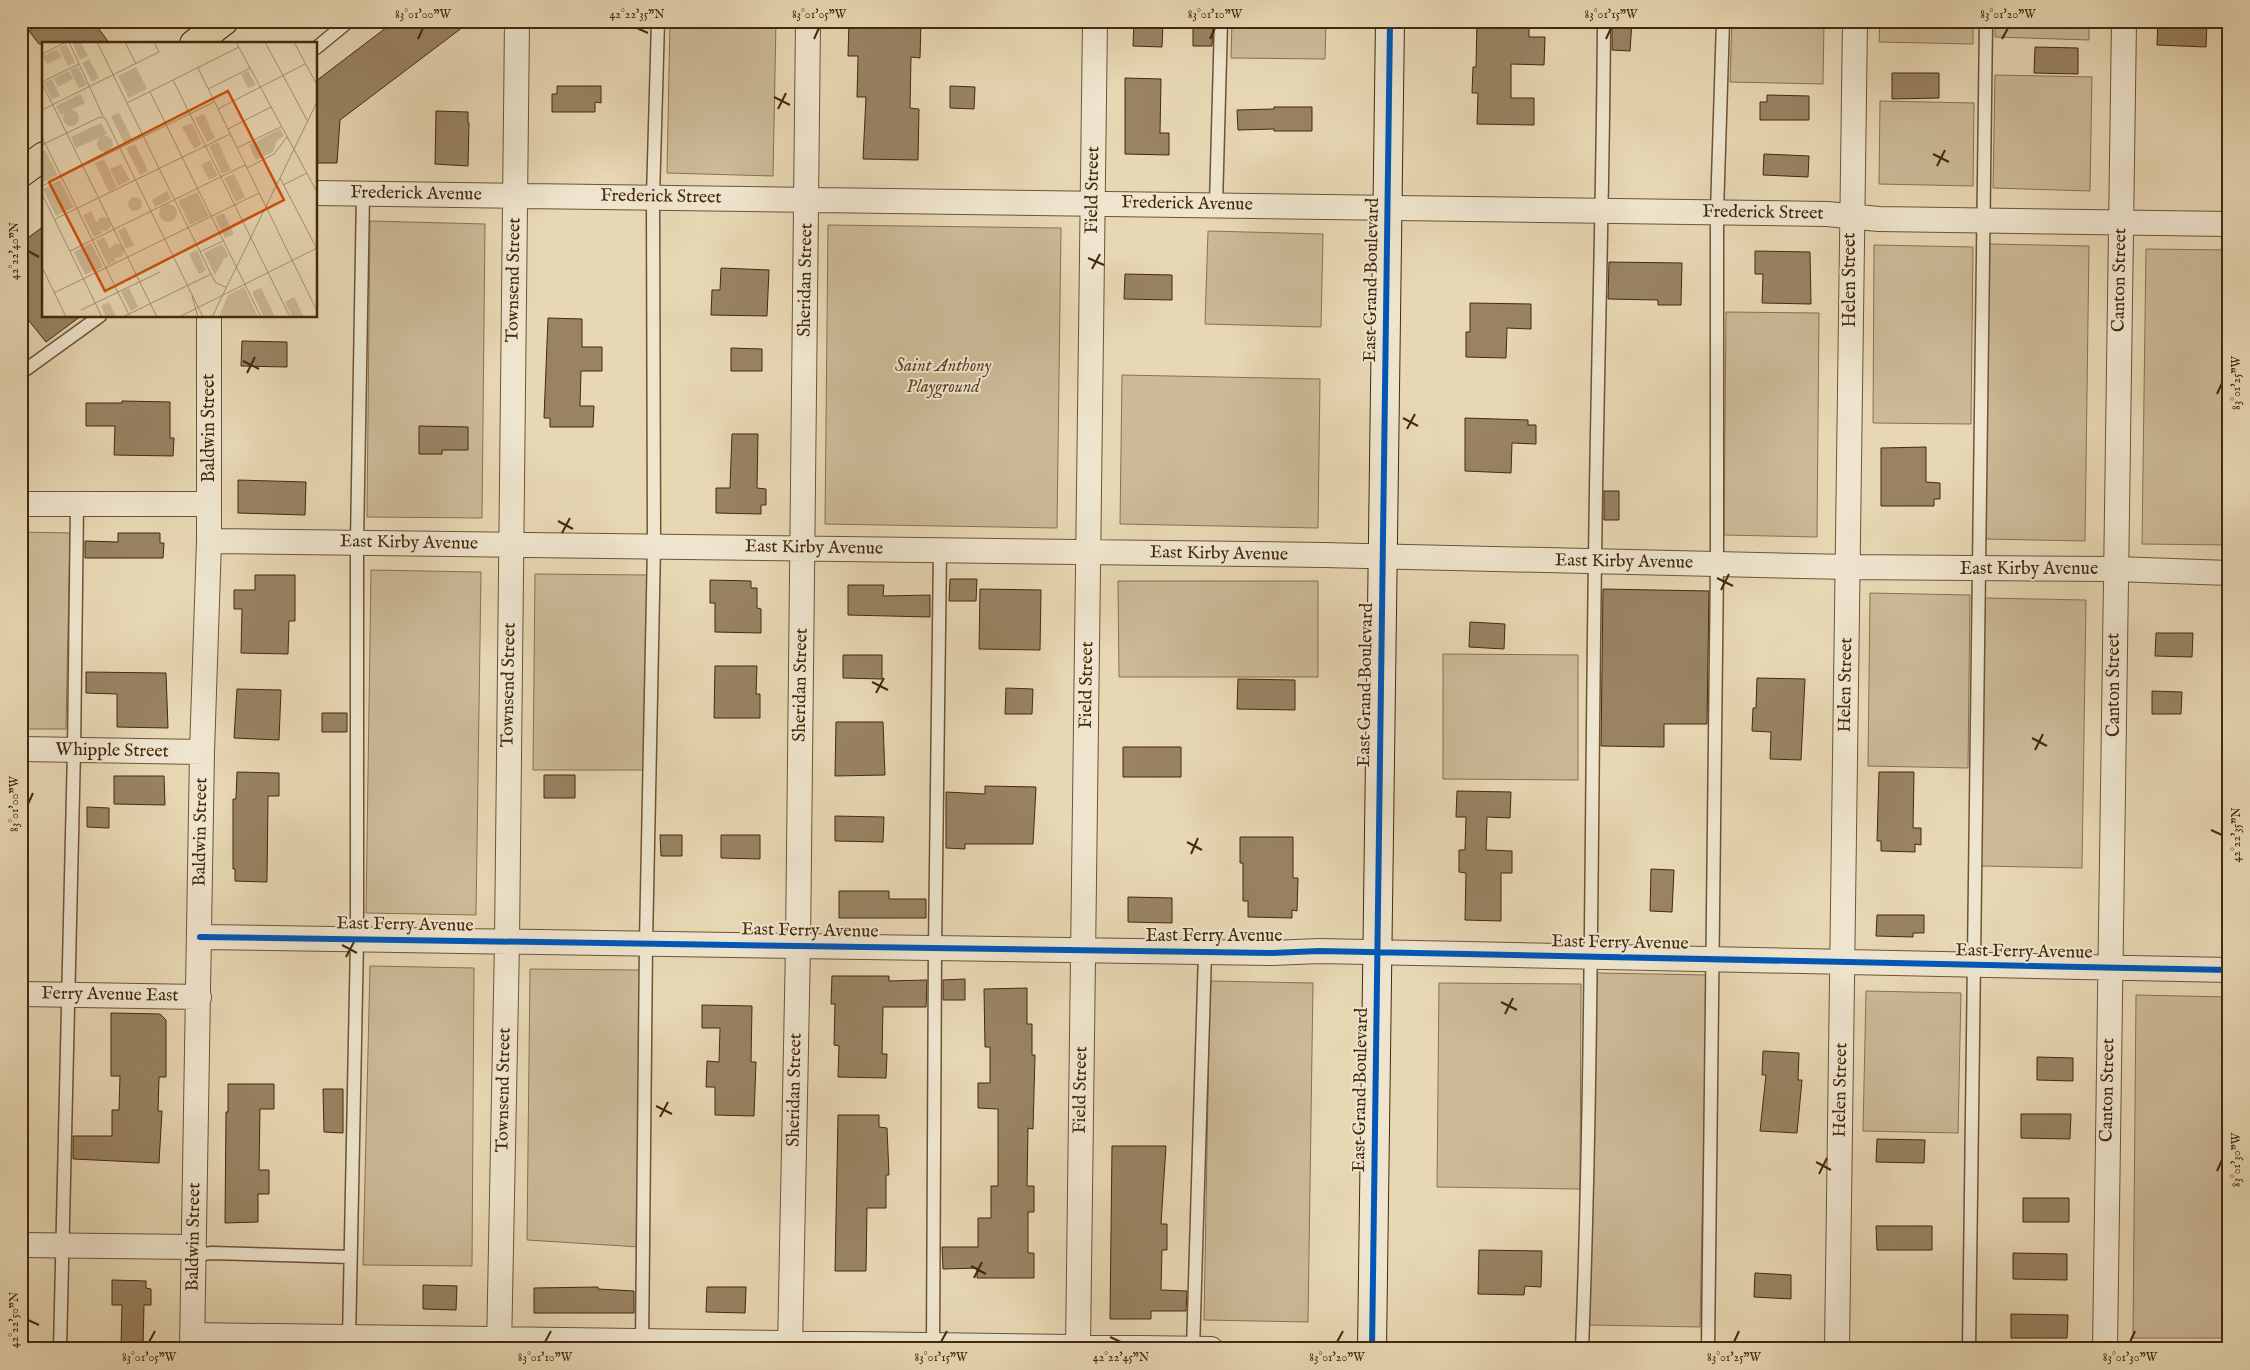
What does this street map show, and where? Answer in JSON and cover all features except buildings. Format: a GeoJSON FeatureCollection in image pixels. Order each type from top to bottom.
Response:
{"type":"FeatureCollection","features":[{"type":"Feature","properties":{"kind":"main road","name":"East Grand Boulevard"},"geometry":{"type":"LineString","coordinates":[[1372,1349],[1390,21]]}},
{"type":"Feature","properties":{"kind":"main road"},"geometry":{"type":"LineString","coordinates":[[21,172],[42,157]]}},
{"type":"Feature","properties":{"kind":"street","name":"Townsend Street"},"geometry":{"type":"LineString","coordinates":[[499,1344],[507,942],[517,21]]}},
{"type":"Feature","properties":{"kind":"street","name":"Sheridan Street"},"geometry":{"type":"LineString","coordinates":[[790,1346],[798,946],[808,21]]}},
{"type":"Feature","properties":{"kind":"street","name":"Field Street"},"geometry":{"type":"LineString","coordinates":[[1078,1348],[1095,21]]}},
{"type":"Feature","properties":{"kind":"street","name":"Helen Street"},"geometry":{"type":"LineString","coordinates":[[1837,1349],[1848,567],[1850,216],[1854,21]]}},
{"type":"Feature","properties":{"kind":"street","name":"Canton Street"},"geometry":{"type":"LineString","coordinates":[[2104,1349],[2112,969],[2115,569],[2124,21]]}},
{"type":"Feature","properties":{"kind":"street","name":"Frederick Avenue"},"geometry":{"type":"LineString","coordinates":[[318,193],[515,196]]}},
{"type":"Feature","properties":{"kind":"street","name":"Frederick Street"},"geometry":{"type":"LineString","coordinates":[[515,196],[806,199]]}},
{"type":"Feature","properties":{"kind":"street","name":"Frederick Avenue"},"geometry":{"type":"LineString","coordinates":[[806,199],[1388,207]]}},
{"type":"Feature","properties":{"kind":"street","name":"Frederick Street"},"geometry":{"type":"LineString","coordinates":[[1388,207],[1827,214],[1879,219],[2229,224]]}},
{"type":"Feature","properties":{"kind":"street","name":"Baldwin Street"},"geometry":{"type":"LineString","coordinates":[[192,1342],[202,752],[209,541],[210,318]]}},
{"type":"Feature","properties":{"kind":"street"},"geometry":{"type":"LineString","coordinates":[[21,504],[208,504]]}},
{"type":"Feature","properties":{"kind":"street","name":"East Kirby Avenue"},"geometry":{"type":"LineString","coordinates":[[209,541],[1383,556],[1848,567],[2115,569],[2229,573]]}},
{"type":"Feature","properties":{"kind":"street","name":"Whipple Street"},"geometry":{"type":"LineString","coordinates":[[21,750],[202,752]]}},
{"type":"Feature","properties":{"kind":"street","name":"East Ferry Avenue"},"geometry":{"type":"LineString","coordinates":[[200,937],[1378,953],[1842,964],[2229,970]]}},
{"type":"Feature","properties":{"kind":"street","name":"Ferry Avenue East"},"geometry":{"type":"LineString","coordinates":[[21,994],[199,997]]}},
{"type":"Feature","properties":{"kind":"street"},"geometry":{"type":"LineString","coordinates":[[21,1245],[194,1251]]}},
{"type":"Feature","properties":{"kind":"street"},"geometry":{"type":"LineString","coordinates":[[192,1342],[1211,1349]]}},
{"type":"Feature","properties":{"kind":"lane"},"geometry":{"type":"LineString","coordinates":[[318,46],[349,21]]}},
{"type":"Feature","properties":{"kind":"lane"},"geometry":{"type":"LineString","coordinates":[[642,1345],[646,943],[654,546],[653,197],[658,21]]}},
{"type":"Feature","properties":{"kind":"lane"},"geometry":{"type":"LineString","coordinates":[[1216,204],[1221,21]]}},
{"type":"Feature","properties":{"kind":"lane"},"geometry":{"type":"LineString","coordinates":[[1582,1349],[1592,958],[1595,561],[1603,211],[1604,21]]}},
{"type":"Feature","properties":{"kind":"lane"},"geometry":{"type":"LineString","coordinates":[[1708,1349],[1717,564],[1717,212],[1723,21]]}},
{"type":"Feature","properties":{"kind":"lane"},"geometry":{"type":"LineString","coordinates":[[1968,1349],[1976,966],[1978,569],[1986,21]]}},
{"type":"Feature","properties":{"kind":"lane"},"geometry":{"type":"LineString","coordinates":[[349,1343],[357,940],[357,542],[363,194]]}},
{"type":"Feature","properties":{"kind":"lane"},"geometry":{"type":"LineString","coordinates":[[21,373],[97,318]]}},
{"type":"Feature","properties":{"kind":"lane"},"geometry":{"type":"LineString","coordinates":[[60,1349],[74,750],[77,504]]}},
{"type":"Feature","properties":{"kind":"lane"},"geometry":{"type":"LineString","coordinates":[[934,1347],[935,948],[940,550]]}},
{"type":"Feature","properties":{"kind":"lane"},"geometry":{"type":"LineString","coordinates":[[1193,1349],[1205,952]]}},
{"type":"Feature","properties":{"kind":"lane"},"geometry":{"type":"LineString","coordinates":[[194,1251],[350,1257]]}},
{"type":"Feature","properties":{"kind":"green space"},"geometry":{"type":"Polygon","coordinates":[[[670,21],[776,21],[773,176],[667,173],[670,21]]]}},
{"type":"Feature","properties":{"kind":"green space"},"geometry":{"type":"Polygon","coordinates":[[[1232,21],[1326,21],[1325,59],[1231,58],[1232,21]]]}},
{"type":"Feature","properties":{"kind":"green space"},"geometry":{"type":"Polygon","coordinates":[[[1732,21],[1824,21],[1823,84],[1730,82],[1732,21]]]}},
{"type":"Feature","properties":{"kind":"green space"},"geometry":{"type":"Polygon","coordinates":[[[1880,21],[1973,21],[1973,44],[1879,42],[1880,21]]]}},
{"type":"Feature","properties":{"kind":"green space"},"geometry":{"type":"Polygon","coordinates":[[[1995,21],[2089,21],[2089,40],[1995,37],[1995,21]]]}},
{"type":"Feature","properties":{"kind":"green space"},"geometry":{"type":"Polygon","coordinates":[[[1995,75],[2092,77],[2090,191],[1993,188],[1995,75]]]}},
{"type":"Feature","properties":{"kind":"green space"},"geometry":{"type":"Polygon","coordinates":[[[1880,101],[1974,103],[1973,186],[1879,184],[1880,101]]]}},
{"type":"Feature","properties":{"kind":"green space"},"geometry":{"type":"Polygon","coordinates":[[[370,221],[485,224],[482,518],[367,517],[370,221]]]}},
{"type":"Feature","properties":{"kind":"green space","name":"Saint Anthony Playground"},"geometry":{"type":"Polygon","coordinates":[[[828,225],[1061,228],[1057,528],[825,524],[828,225]]]}},
{"type":"Feature","properties":{"kind":"green space"},"geometry":{"type":"Polygon","coordinates":[[[1208,231],[1323,234],[1321,327],[1205,324],[1208,231]]]}},
{"type":"Feature","properties":{"kind":"green space"},"geometry":{"type":"Polygon","coordinates":[[[1989,244],[2089,246],[2085,541],[1985,539],[1989,244]]]}},
{"type":"Feature","properties":{"kind":"green space"},"geometry":{"type":"Polygon","coordinates":[[[1874,245],[1973,247],[1971,424],[1873,423],[1874,245]]]}},
{"type":"Feature","properties":{"kind":"green space"},"geometry":{"type":"Polygon","coordinates":[[[2146,249],[2229,250],[2229,545],[2142,544],[2146,249]]]}},
{"type":"Feature","properties":{"kind":"green space"},"geometry":{"type":"Polygon","coordinates":[[[1726,312],[1819,313],[1817,537],[1724,535],[1726,312]]]}},
{"type":"Feature","properties":{"kind":"green space"},"geometry":{"type":"Polygon","coordinates":[[[1122,375],[1320,379],[1318,528],[1120,524],[1122,375]]]}},
{"type":"Feature","properties":{"kind":"green space"},"geometry":{"type":"Polygon","coordinates":[[[21,532],[70,533],[66,729],[21,729],[21,532]]]}},
{"type":"Feature","properties":{"kind":"green space"},"geometry":{"type":"Polygon","coordinates":[[[371,570],[481,572],[476,915],[366,913],[371,570]]]}},
{"type":"Feature","properties":{"kind":"green space"},"geometry":{"type":"Polygon","coordinates":[[[535,574],[648,575],[644,770],[533,770],[535,574]]]}},
{"type":"Feature","properties":{"kind":"green space"},"geometry":{"type":"Polygon","coordinates":[[[1118,581],[1318,581],[1318,677],[1119,677],[1118,581]]]}},
{"type":"Feature","properties":{"kind":"green space"},"geometry":{"type":"Polygon","coordinates":[[[1870,593],[1970,595],[1968,768],[1868,766],[1870,593]]]}},
{"type":"Feature","properties":{"kind":"green space"},"geometry":{"type":"Polygon","coordinates":[[[1985,598],[2086,600],[2082,868],[1981,866],[1985,598]]]}},
{"type":"Feature","properties":{"kind":"green space"},"geometry":{"type":"Polygon","coordinates":[[[1443,654],[1578,655],[1578,780],[1443,779],[1443,654]]]}},
{"type":"Feature","properties":{"kind":"green space"},"geometry":{"type":"Polygon","coordinates":[[[370,966],[474,968],[472,1266],[363,1265],[370,966]]]}},
{"type":"Feature","properties":{"kind":"green space"},"geometry":{"type":"Polygon","coordinates":[[[530,969],[640,970],[640,1247],[527,1240],[530,969]]]}},
{"type":"Feature","properties":{"kind":"green space"},"geometry":{"type":"Polygon","coordinates":[[[1596,973],[1707,975],[1700,1327],[1589,1325],[1596,973]]]}},
{"type":"Feature","properties":{"kind":"green space"},"geometry":{"type":"Polygon","coordinates":[[[1210,981],[1313,983],[1308,1322],[1204,1320],[1210,981]]]}},
{"type":"Feature","properties":{"kind":"green space"},"geometry":{"type":"Polygon","coordinates":[[[1439,983],[1581,984],[1580,1189],[1437,1187],[1439,983]]]}},
{"type":"Feature","properties":{"kind":"green space"},"geometry":{"type":"Polygon","coordinates":[[[1866,991],[1961,993],[1958,1133],[1863,1131],[1866,991]]]}},
{"type":"Feature","properties":{"kind":"green space"},"geometry":{"type":"Polygon","coordinates":[[[2136,995],[2229,997],[2229,1338],[2133,1338],[2136,995]]]}},
{"type":"Feature","properties":{"kind":"cycle path"},"geometry":{"type":"LineString","coordinates":[[1372,1349],[1390,21]]}},
{"type":"Feature","properties":{"kind":"cycle path"},"geometry":{"type":"LineString","coordinates":[[200,937],[1272,953],[1319,951],[2229,970]]}}]}
